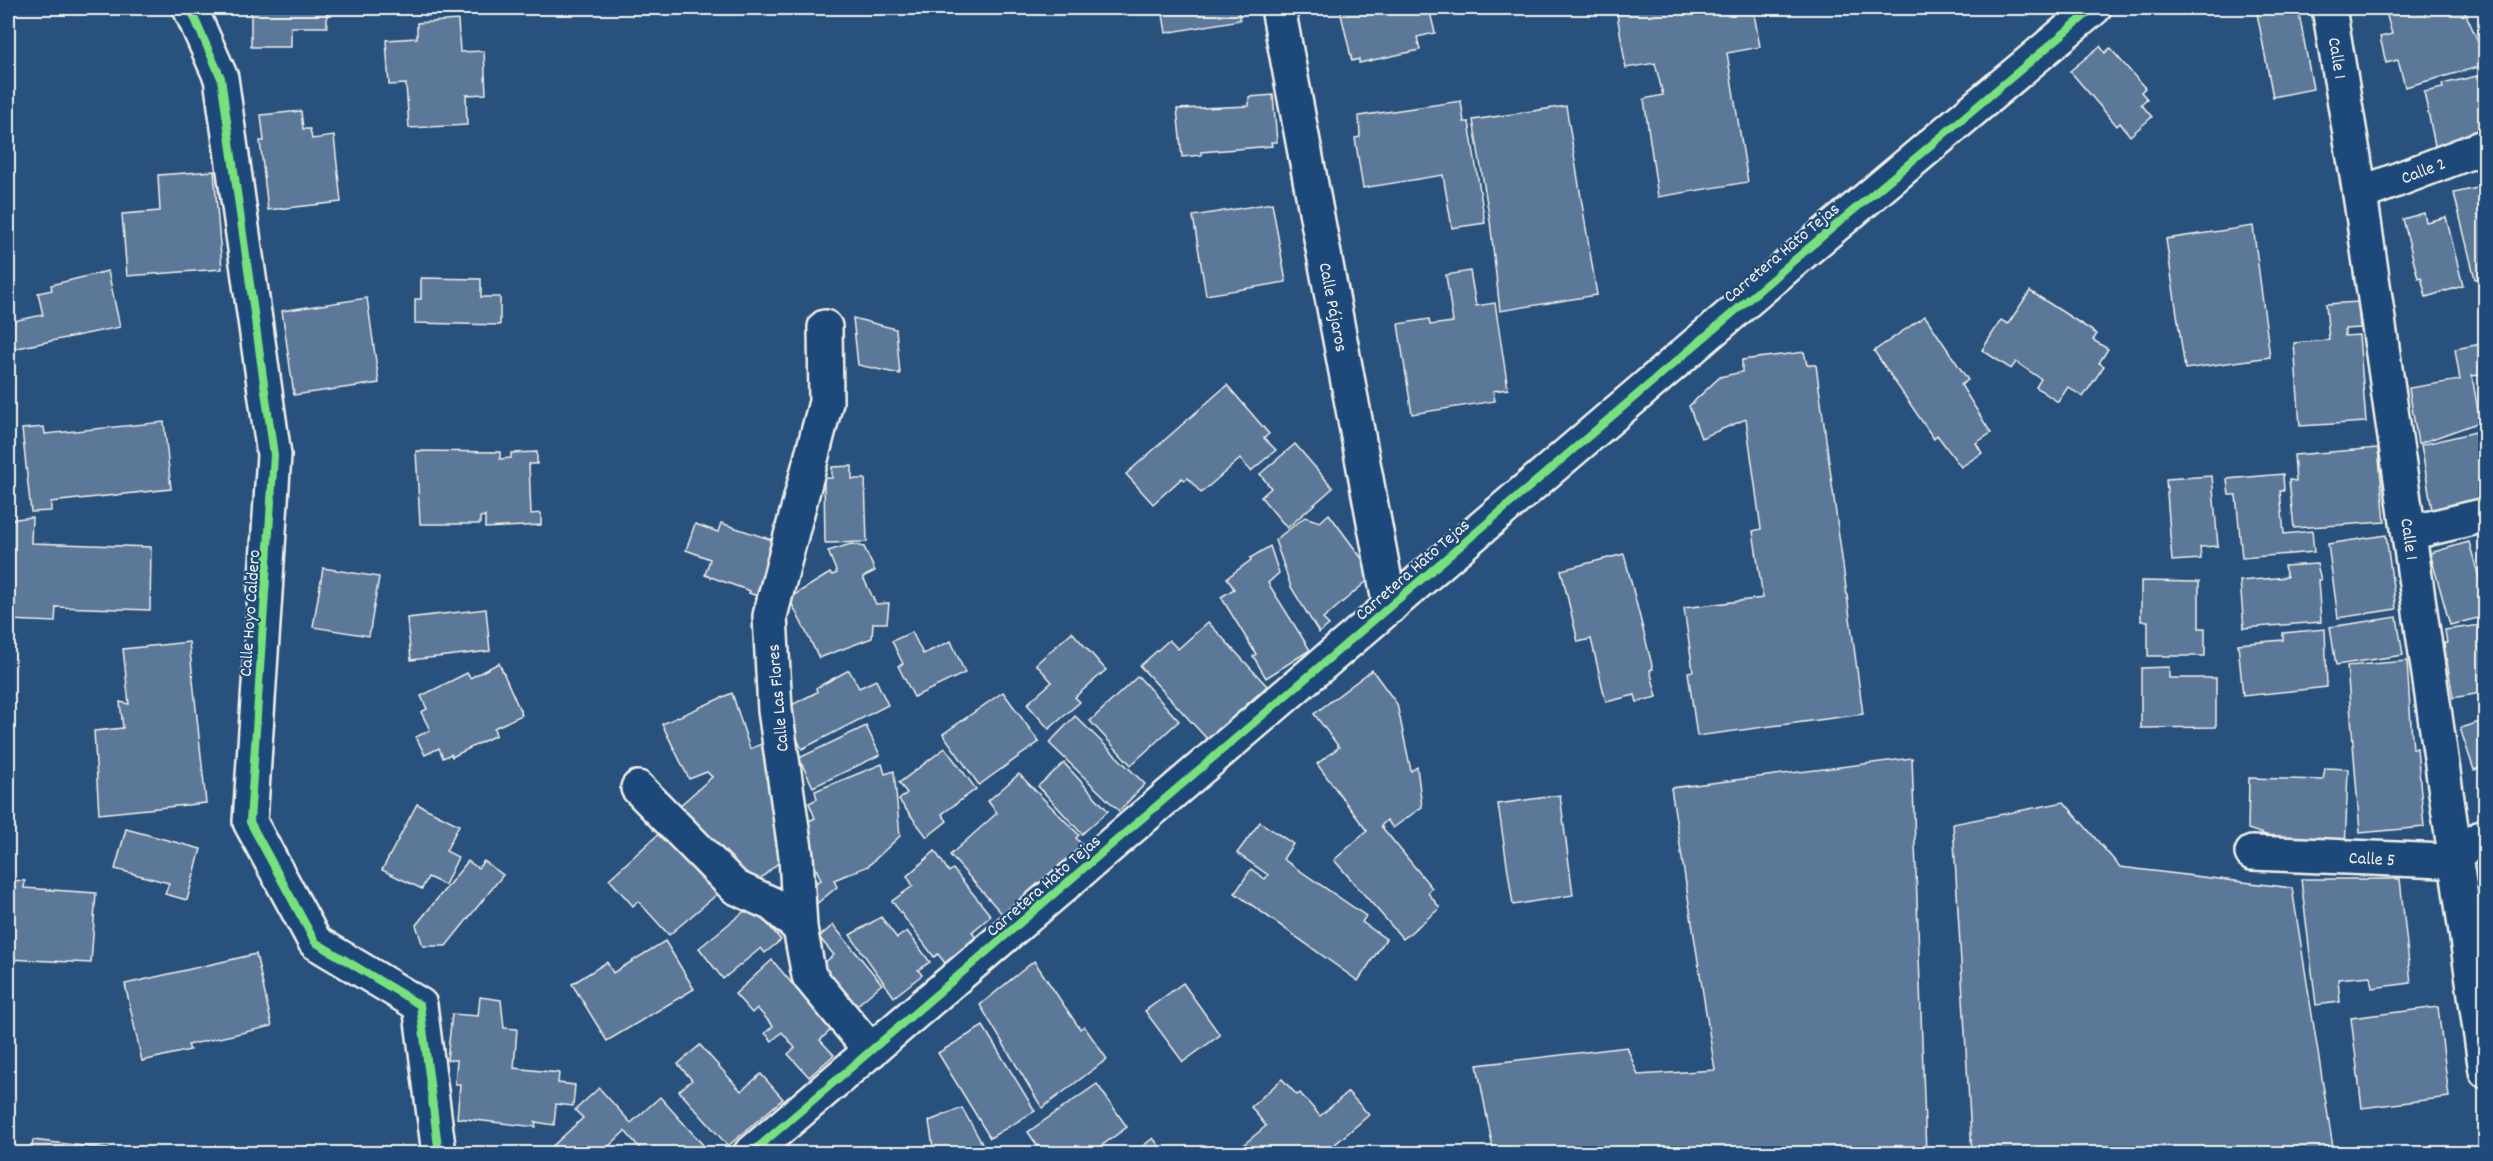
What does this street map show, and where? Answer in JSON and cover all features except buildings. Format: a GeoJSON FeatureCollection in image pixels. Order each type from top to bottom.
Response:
{"type":"FeatureCollection","features":[{"type":"Feature","properties":{"kind":"street","name":"Calle Hoyo Caldero"},"geometry":{"type":"LineString","coordinates":[[190,8],[221,78],[274,455],[250,822],[315,942],[420,1005],[440,1154]]}},
{"type":"Feature","properties":{"kind":"street","name":"Calle Pájaros"},"geometry":{"type":"LineString","coordinates":[[1278,8],[1390,607]]}},
{"type":"Feature","properties":{"kind":"street","name":"Carretera Hato Tejas"},"geometry":{"type":"LineString","coordinates":[[750,1154],[1805,251],[2094,8]]}},
{"type":"Feature","properties":{"kind":"street","name":"Calle 1"},"geometry":{"type":"LineString","coordinates":[[2329,8],[2360,195],[2486,1071]]}},
{"type":"Feature","properties":{"kind":"street","name":"Calle 2"},"geometry":{"type":"LineString","coordinates":[[2360,195],[2486,146]]}},
{"type":"Feature","properties":{"kind":"street","name":"Calle Las Flores"},"geometry":{"type":"LineString","coordinates":[[825,327],[826,402],[770,616],[775,710],[796,856],[800,928],[809,976],[871,1051]]}},
{"type":"Feature","properties":{"kind":"street"},"geometry":{"type":"LineString","coordinates":[[2409,533],[2486,515]]}},
{"type":"Feature","properties":{"kind":"street"},"geometry":{"type":"LineString","coordinates":[[638,788],[735,887],[772,904],[800,928]]}},
{"type":"Feature","properties":{"kind":"street","name":"Calle 5"},"geometry":{"type":"LineString","coordinates":[[2252,853],[2444,861],[2486,835]]}},
{"type":"Feature","properties":{"kind":"cycle path"},"geometry":{"type":"LineString","coordinates":[[190,8],[221,78],[274,455],[250,822],[315,942],[420,1005],[439,1154]]}},
{"type":"Feature","properties":{"kind":"cycle path"},"geometry":{"type":"LineString","coordinates":[[750,1154],[1805,251],[2094,8]]}}]}
